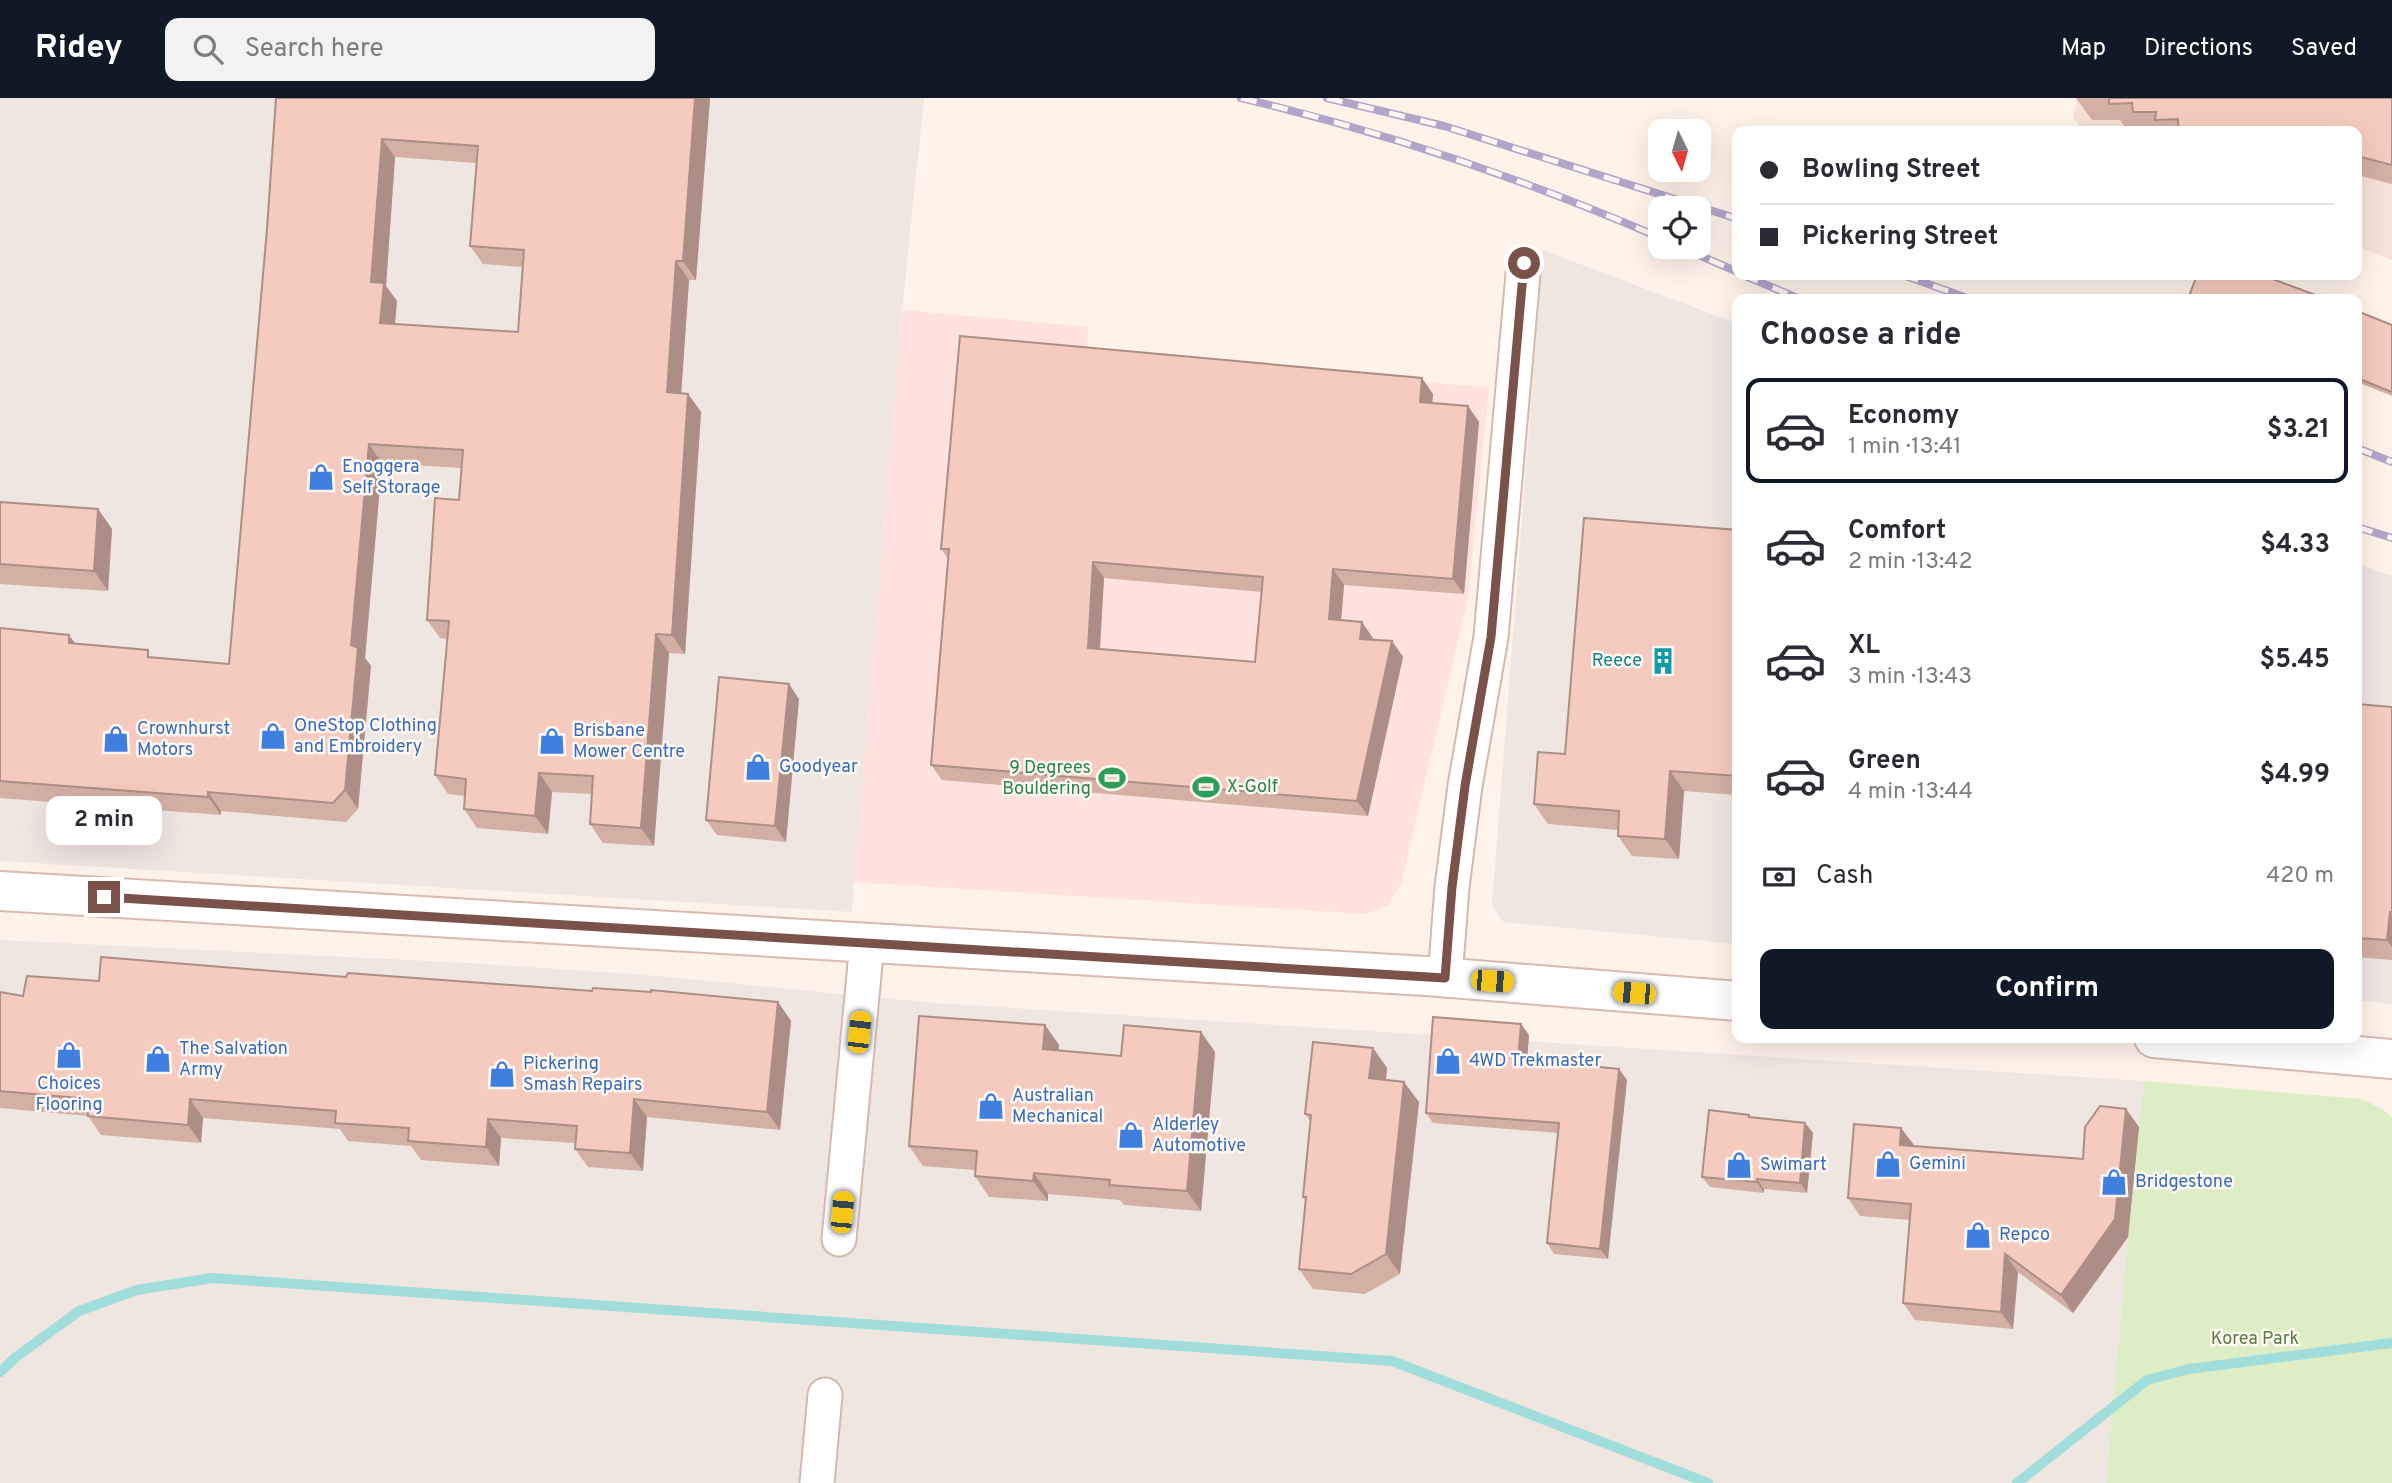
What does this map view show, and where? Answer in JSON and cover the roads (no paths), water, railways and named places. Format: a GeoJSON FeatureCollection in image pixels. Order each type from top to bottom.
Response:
{"type":"FeatureCollection","features":[{"type":"Feature","properties":{"kind":"main road"},"geometry":{"type":"LineString","coordinates":[[0,891],[1445,978],[1732,1001]]}},
{"type":"Feature","properties":{"kind":"main road"},"geometry":{"type":"LineString","coordinates":[[2211,1043],[2392,1059]]}},
{"type":"Feature","properties":{"kind":"street"},"geometry":{"type":"LineString","coordinates":[[1445,978],[1452,887],[1465,786],[1491,637],[1524,263]]}},
{"type":"Feature","properties":{"kind":"street"},"geometry":{"type":"LineString","coordinates":[[839,1239],[867,943]]}},
{"type":"Feature","properties":{"kind":"street"},"geometry":{"type":"LineString","coordinates":[[817,1483],[825,1395]]}},
{"type":"Feature","properties":{"kind":"waterway"},"geometry":{"type":"LineString","coordinates":[[0,1372],[79,1311],[137,1290],[212,1278],[1392,1361],[1708,1483]]}},
{"type":"Feature","properties":{"kind":"waterway"},"geometry":{"type":"LineString","coordinates":[[2017,1483],[2147,1380],[2189,1369],[2392,1343]]}},
{"type":"Feature","properties":{"kind":"railway"},"geometry":{"type":"LineString","coordinates":[[1241,98],[1348,126],[1454,159],[1558,196],[1648,232]]}},
{"type":"Feature","properties":{"kind":"railway"},"geometry":{"type":"LineString","coordinates":[[1327,98],[1444,126],[1732,217]]}},
{"type":"Feature","properties":{"kind":"railway"},"geometry":{"type":"LineString","coordinates":[[1708,259],[1732,269]]}},
{"type":"Feature","properties":{"kind":"railway"},"geometry":{"type":"LineString","coordinates":[[1755,280],[1788,294]]}},
{"type":"Feature","properties":{"kind":"railway"},"geometry":{"type":"LineString","coordinates":[[1917,280],[1956,294]]}},
{"type":"Feature","properties":{"kind":"railway"},"geometry":{"type":"LineString","coordinates":[[2362,450],[2392,462]]}},
{"type":"Feature","properties":{"kind":"railway"},"geometry":{"type":"LineString","coordinates":[[2362,529],[2392,538]]}},
{"type":"Feature","properties":{"kind":"place","name":"Enoggera Self Storage"},"geometry":{"type":"Point","coordinates":[321,477]}},
{"type":"Feature","properties":{"kind":"place","name":"Reece"},"geometry":{"type":"Point","coordinates":[1663,661]}},
{"type":"Feature","properties":{"kind":"place","name":"OneStop Clothing and Embroidery"},"geometry":{"type":"Point","coordinates":[273,736]}},
{"type":"Feature","properties":{"kind":"place","name":"Crownhurst Motors"},"geometry":{"type":"Point","coordinates":[116,739]}},
{"type":"Feature","properties":{"kind":"place","name":"Brisbane Mower Centre"},"geometry":{"type":"Point","coordinates":[552,741]}},
{"type":"Feature","properties":{"kind":"place","name":"Goodyear"},"geometry":{"type":"Point","coordinates":[758,767]}},
{"type":"Feature","properties":{"kind":"place","name":"9 Degrees Bouldering"},"geometry":{"type":"Point","coordinates":[1112,778]}},
{"type":"Feature","properties":{"kind":"place","name":"X-Golf"},"geometry":{"type":"Point","coordinates":[1206,787]}},
{"type":"Feature","properties":{"kind":"place","name":"Choices Flooring"},"geometry":{"type":"Point","coordinates":[69,1055]}},
{"type":"Feature","properties":{"kind":"place","name":"The Salvation Army"},"geometry":{"type":"Point","coordinates":[158,1059]}},
{"type":"Feature","properties":{"kind":"place","name":"4WD Trekmaster"},"geometry":{"type":"Point","coordinates":[1448,1061]}},
{"type":"Feature","properties":{"kind":"place","name":"Pickering Smash Repairs"},"geometry":{"type":"Point","coordinates":[502,1074]}},
{"type":"Feature","properties":{"kind":"place","name":"Australian Mechanical"},"geometry":{"type":"Point","coordinates":[991,1106]}},
{"type":"Feature","properties":{"kind":"place","name":"Alderley Automotive"},"geometry":{"type":"Point","coordinates":[1131,1135]}},
{"type":"Feature","properties":{"kind":"place","name":"Gemini"},"geometry":{"type":"Point","coordinates":[1888,1164]}},
{"type":"Feature","properties":{"kind":"place","name":"Swimart"},"geometry":{"type":"Point","coordinates":[1739,1165]}},
{"type":"Feature","properties":{"kind":"place","name":"Bridgestone"},"geometry":{"type":"Point","coordinates":[2114,1182]}},
{"type":"Feature","properties":{"kind":"place","name":"Repco"},"geometry":{"type":"Point","coordinates":[1978,1235]}},
{"type":"Feature","properties":{"kind":"park label","name":"Korea Park"},"geometry":{"type":"Point","coordinates":[2255,1339]}}]}
